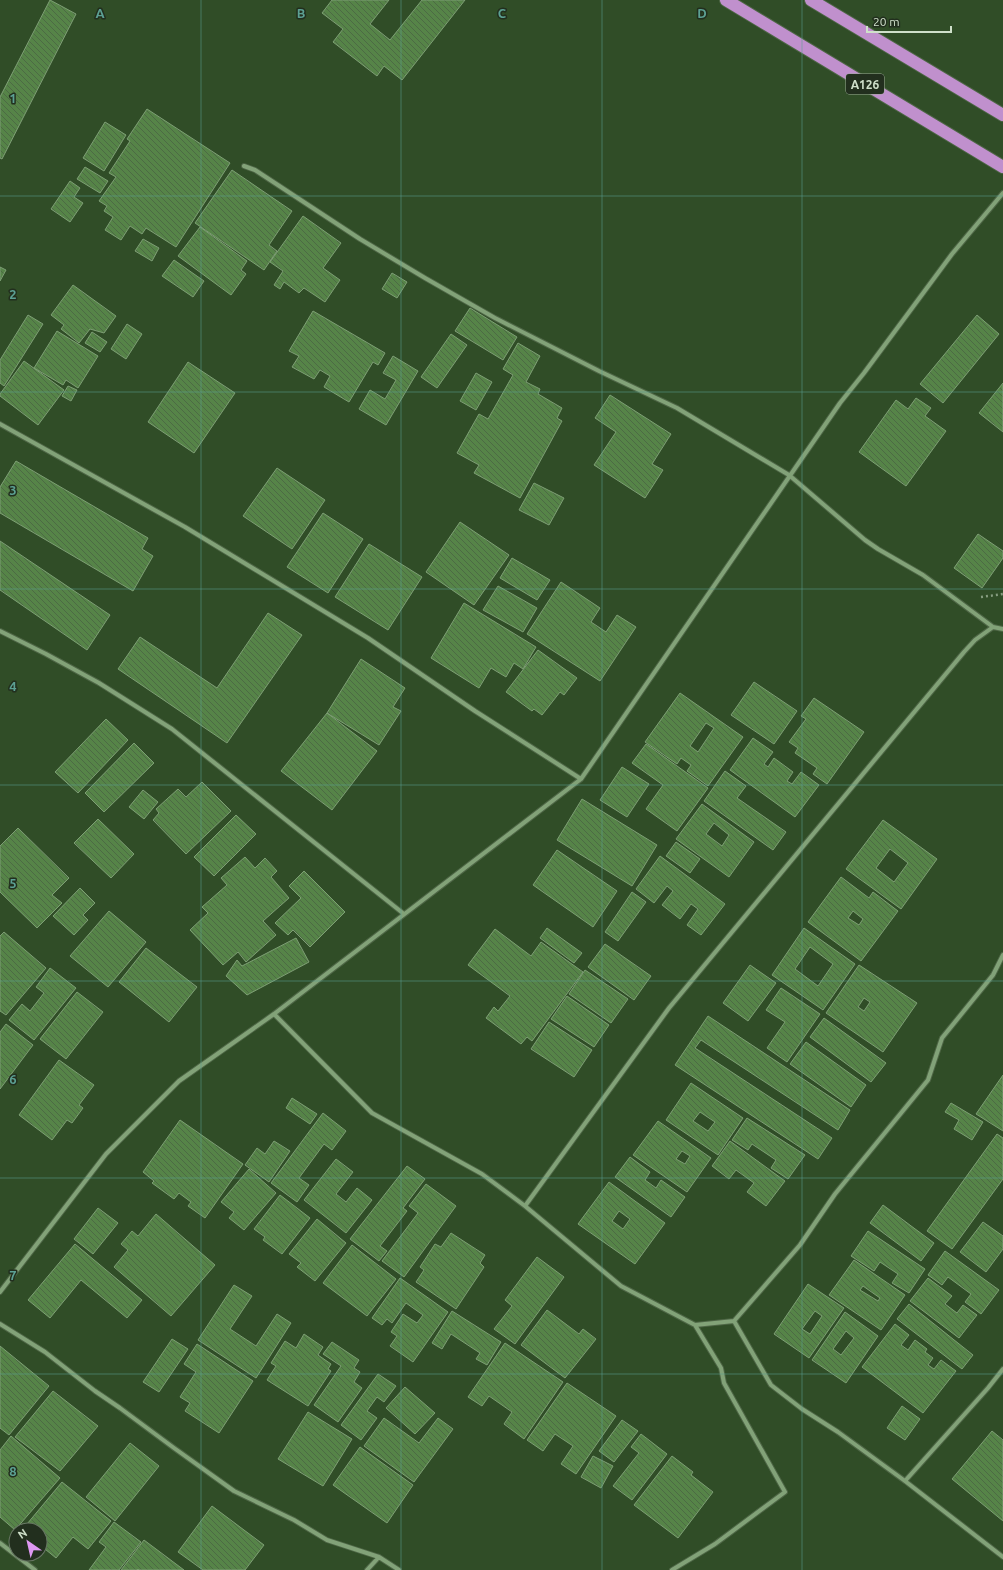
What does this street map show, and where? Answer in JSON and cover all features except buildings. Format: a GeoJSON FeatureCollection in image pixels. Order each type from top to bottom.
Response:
{"type":"FeatureCollection","features":[{"type":"Feature","properties":{"kind":"highway","name":"A126"},"geometry":{"type":"LineString","coordinates":[[726,0],[1003,167]]}},
{"type":"Feature","properties":{"kind":"highway"},"geometry":{"type":"LineString","coordinates":[[811,0],[1003,115]]}},
{"type":"Feature","properties":{"kind":"street"},"geometry":{"type":"LineString","coordinates":[[244,166],[255,170],[360,239],[494,318],[599,371],[677,408],[789,476],[878,550],[922,574],[993,627],[1003,629]]}},
{"type":"Feature","properties":{"kind":"street"},"geometry":{"type":"LineString","coordinates":[[0,1292],[106,1154],[178,1081],[274,1014],[581,779],[840,403],[952,254],[1003,194]]}},
{"type":"Feature","properties":{"kind":"street"},"geometry":{"type":"LineString","coordinates":[[0,424],[185,527],[368,638],[475,711],[581,779]]}},
{"type":"Feature","properties":{"kind":"street"},"geometry":{"type":"LineString","coordinates":[[525,1206],[669,1008],[964,652],[975,640],[993,627]]}},
{"type":"Feature","properties":{"kind":"street"},"geometry":{"type":"LineString","coordinates":[[0,631],[99,683],[172,729],[404,914]]}},
{"type":"Feature","properties":{"kind":"street"},"geometry":{"type":"LineString","coordinates":[[695,1325],[734,1321],[800,1245],[835,1194],[928,1080],[942,1038],[993,975],[1003,955]]}},
{"type":"Feature","properties":{"kind":"street"},"geometry":{"type":"LineString","coordinates":[[274,1014],[372,1113],[482,1174],[525,1206],[621,1286],[695,1325],[722,1368],[724,1383],[785,1492],[715,1544],[672,1570]]}},
{"type":"Feature","properties":{"kind":"street"},"geometry":{"type":"LineString","coordinates":[[734,1321],[771,1385],[802,1409],[838,1432],[906,1481],[1003,1557]]}},
{"type":"Feature","properties":{"kind":"street"},"geometry":{"type":"LineString","coordinates":[[0,1324],[45,1352],[95,1391],[234,1491],[294,1520],[326,1540],[378,1557],[399,1570]]}},
{"type":"Feature","properties":{"kind":"street"},"geometry":{"type":"LineString","coordinates":[[906,1481],[1003,1369]]}},
{"type":"Feature","properties":{"kind":"street"},"geometry":{"type":"LineString","coordinates":[[0,1544],[36,1570]]}},
{"type":"Feature","properties":{"kind":"street"},"geometry":{"type":"LineString","coordinates":[[367,1570],[378,1557]]}}]}
